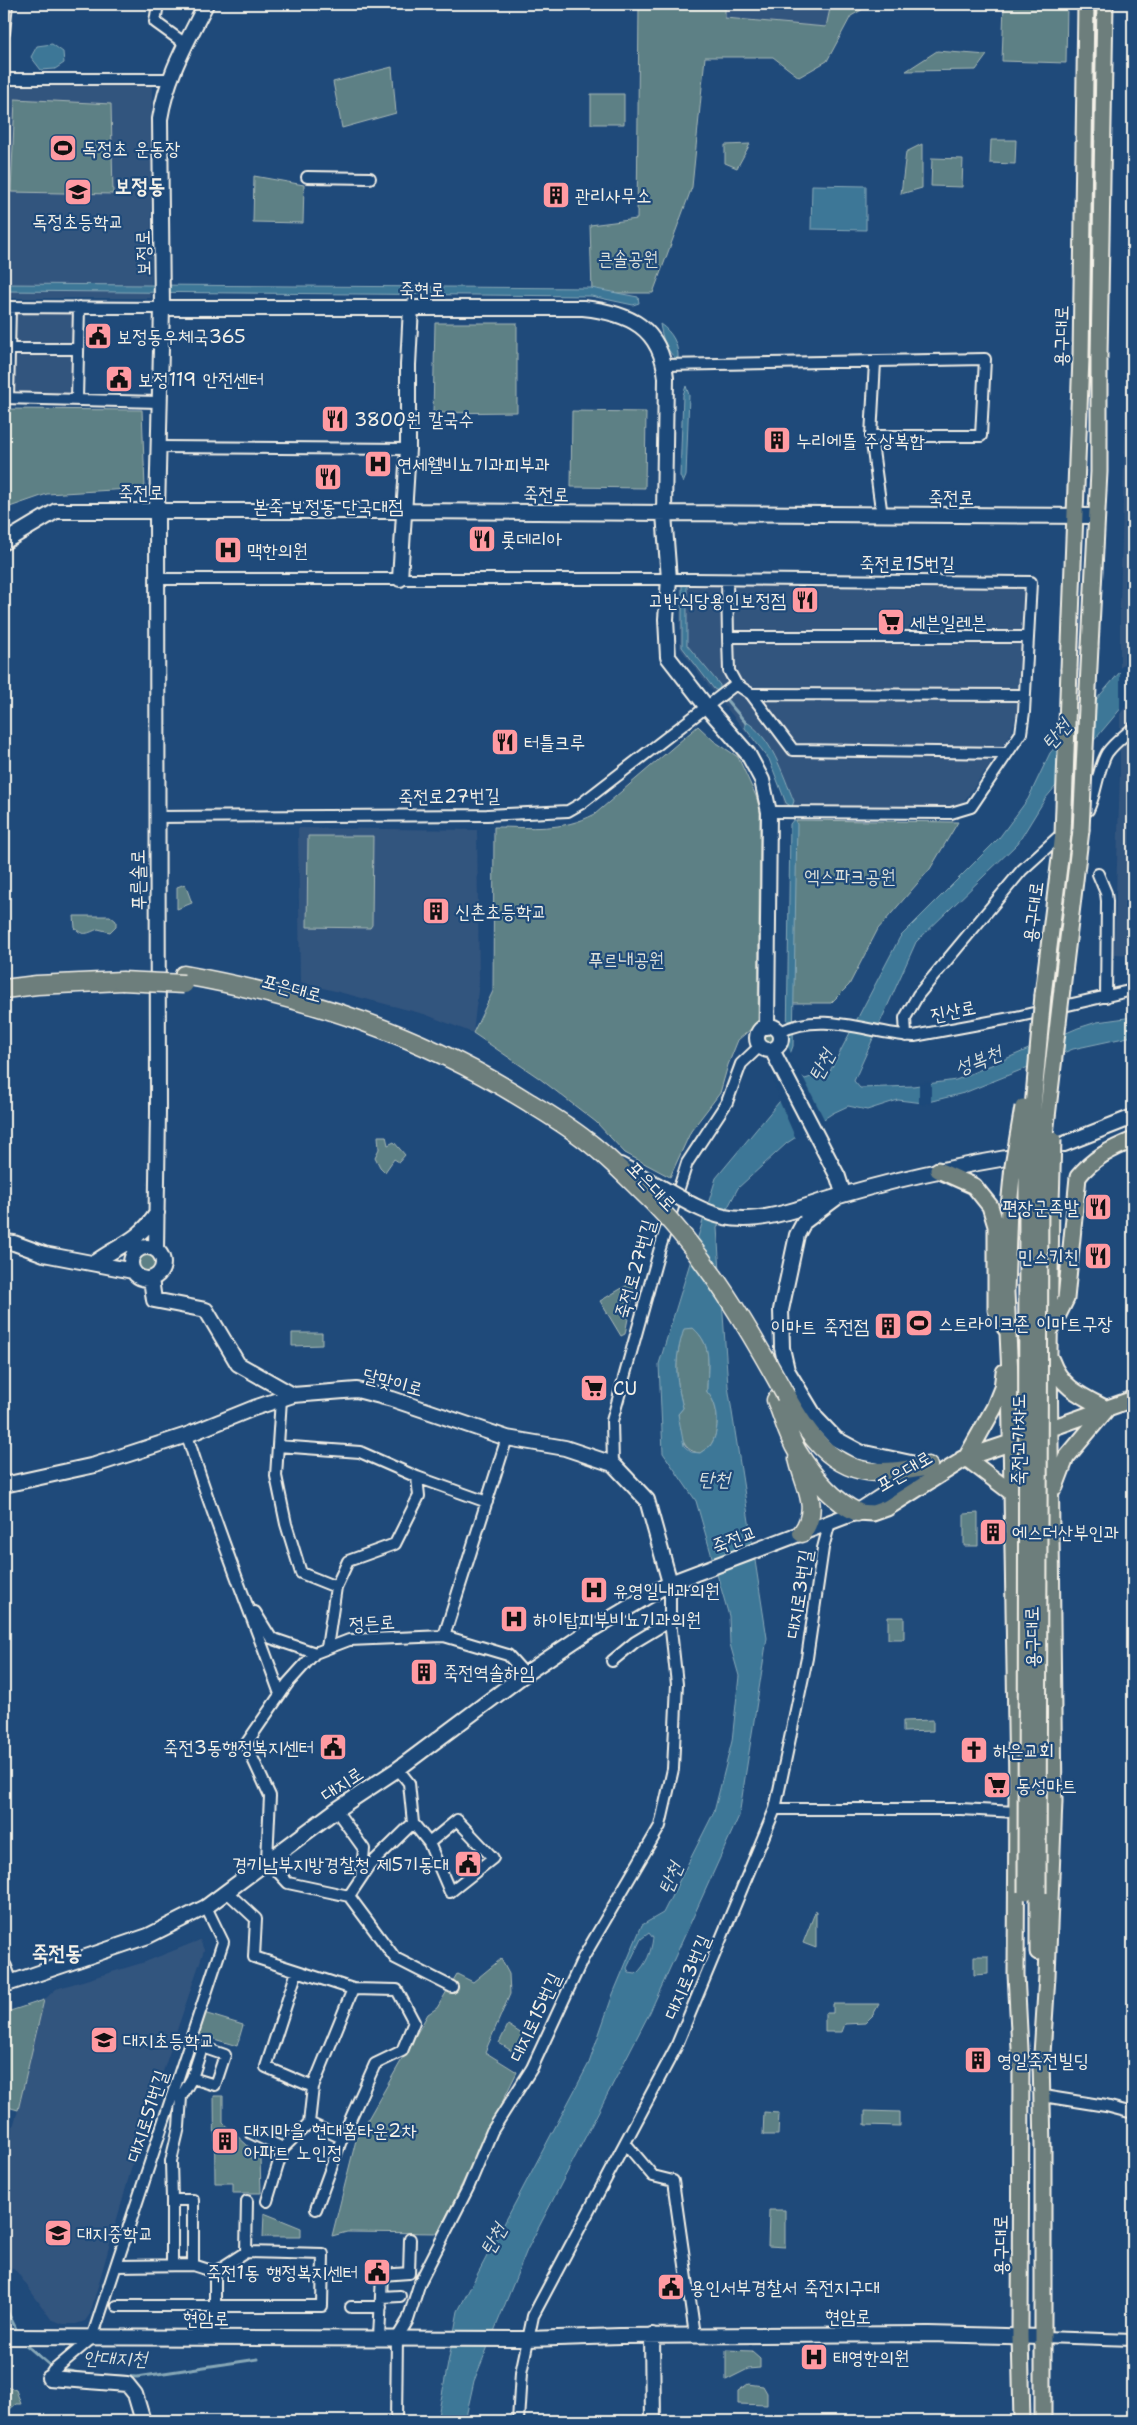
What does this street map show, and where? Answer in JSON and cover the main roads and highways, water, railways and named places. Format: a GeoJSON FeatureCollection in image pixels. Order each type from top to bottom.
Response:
{"type":"FeatureCollection","features":[{"type":"Feature","properties":{"kind":"highway"},"geometry":{"type":"LineString","coordinates":[[4,978],[28,975],[184,979]]}},
{"type":"Feature","properties":{"kind":"highway"},"geometry":{"type":"LineString","coordinates":[[4,989],[122,976]]}},
{"type":"Feature","properties":{"kind":"highway","name":"포은대로"},"geometry":{"type":"LineString","coordinates":[[184,979],[298,1000],[377,1025],[436,1050],[495,1081],[535,1106],[588,1141],[651,1197],[681,1248],[746,1342],[781,1398],[811,1438],[830,1455],[850,1466],[877,1472],[928,1466]]}},
{"type":"Feature","properties":{"kind":"highway","name":"포은대로"},"geometry":{"type":"LineString","coordinates":[[184,979],[294,1009],[374,1035],[432,1059],[492,1090],[584,1150],[651,1197]]}},
{"type":"Feature","properties":{"kind":"highway","name":"포은대로"},"geometry":{"type":"LineString","coordinates":[[781,1398],[796,1450],[832,1495],[842,1505],[858,1512]]}},
{"type":"Feature","properties":{"kind":"highway"},"geometry":{"type":"LineString","coordinates":[[796,1450],[813,1509],[810,1522],[800,1534]]}},
{"type":"Feature","properties":{"kind":"main road","name":"용구대로"},"geometry":{"type":"LineString","coordinates":[[1022,2421],[1020,2336],[1021,2068],[1016,1974],[1012,1493],[1007,1258],[1013,1166],[1043,995],[1062,834],[1076,516],[1086,4]]}},
{"type":"Feature","properties":{"kind":"main road","name":"용구대로"},"geometry":{"type":"LineString","coordinates":[[1041,2070],[1054,1801],[1049,1368],[1051,1203],[1062,989],[1081,830],[1099,472],[1105,4]]}},
{"type":"Feature","properties":{"kind":"main road","name":"죽전고가차도"},"geometry":{"type":"LineString","coordinates":[[1032,1892],[1040,1177],[1062,989]]}},
{"type":"Feature","properties":{"kind":"main road","name":"죽전고가차도"},"geometry":{"type":"LineString","coordinates":[[1032,1892],[1027,1175],[1043,995]]}},
{"type":"Feature","properties":{"kind":"main road"},"geometry":{"type":"LineString","coordinates":[[1050,1333],[1066,1299],[1078,1177],[1088,1164],[1097,1157],[1133,1140]]}},
{"type":"Feature","properties":{"kind":"main road"},"geometry":{"type":"LineString","coordinates":[[938,1170],[974,1186],[990,1206],[996,1226],[996,1310],[1008,1338],[1002,1388],[988,1420],[966,1458],[1012,1493]]}},
{"type":"Feature","properties":{"kind":"main road"},"geometry":{"type":"LineString","coordinates":[[1049,1353],[1055,1371],[1061,1381],[1078,1394],[1107,1409],[1066,1458],[1059,1472],[1051,1503]]}},
{"type":"Feature","properties":{"kind":"main road"},"geometry":{"type":"LineString","coordinates":[[1010,1375],[1022,1382],[1031,1382],[1039,1380],[1049,1368]]}},
{"type":"Feature","properties":{"kind":"main road","name":"포은대로"},"geometry":{"type":"LineString","coordinates":[[928,1466],[966,1458],[1133,1399]]}},
{"type":"Feature","properties":{"kind":"main road","name":"포은대로"},"geometry":{"type":"LineString","coordinates":[[858,1512],[873,1513],[887,1508],[966,1458]]}},
{"type":"Feature","properties":{"kind":"main road","name":"용구대로"},"geometry":{"type":"LineString","coordinates":[[1021,2068],[1032,1892]]}},
{"type":"Feature","properties":{"kind":"main road","name":"용구대로"},"geometry":{"type":"LineString","coordinates":[[1032,1892],[1043,2096],[1043,2421]]}},
{"type":"Feature","properties":{"kind":"water"},"geometry":{"type":"Polygon","coordinates":[[[52,44],[63,52],[64,63],[55,69],[41,70],[31,57],[37,46],[52,44]]]}},
{"type":"Feature","properties":{"kind":"water"},"geometry":{"type":"Polygon","coordinates":[[[812,185],[866,186],[866,230],[811,229],[812,185]]]}},
{"type":"Feature","properties":{"kind":"water"},"geometry":{"type":"Polygon","coordinates":[[[4,284],[591,288],[638,297],[639,303],[633,305],[591,296],[4,291],[4,284]]]}},
{"type":"Feature","properties":{"kind":"water"},"geometry":{"type":"Polygon","coordinates":[[[660,324],[674,339],[678,360],[670,353],[663,339],[660,324]]]}},
{"type":"Feature","properties":{"kind":"water"},"geometry":{"type":"Polygon","coordinates":[[[686,386],[689,395],[686,476],[683,483],[680,476],[683,395],[686,386]]]}},
{"type":"Feature","properties":{"kind":"water"},"geometry":{"type":"Polygon","coordinates":[[[685,581],[687,585],[687,645],[720,685],[720,692],[714,689],[682,647],[682,585],[685,581]]]}},
{"type":"Feature","properties":{"kind":"water","name":"탄천"},"geometry":{"type":"Polygon","coordinates":[[[1133,657],[1133,694],[1045,799],[1018,843],[916,942],[854,1081],[860,1088],[913,1086],[956,1080],[1078,1028],[1097,1022],[1133,1017],[1133,1036],[1073,1049],[964,1093],[924,1103],[898,1100],[867,1110],[848,1106],[833,1113],[787,1143],[738,1188],[717,1228],[728,1386],[767,1638],[739,1816],[650,2012],[527,2250],[474,2381],[465,2421],[437,2421],[458,2311],[589,2063],[613,1994],[642,1925],[663,1913],[714,1812],[732,1741],[739,1676],[730,1644],[729,1616],[696,1501],[663,1453],[659,1364],[716,1178],[784,1096],[772,1064],[787,1043],[790,824],[794,819],[797,824],[793,1046],[787,1062],[805,1079],[830,1071],[900,937],[999,838],[1028,799],[1050,753],[1133,657]],[[693,1328],[684,1329],[677,1359],[678,1386],[683,1408],[678,1414],[684,1446],[691,1452],[700,1453],[710,1446],[714,1440],[717,1418],[714,1403],[707,1392],[707,1349],[700,1335],[693,1328]],[[649,1933],[641,1939],[627,1968],[629,1973],[636,1974],[646,1962],[653,1938],[649,1933]]]}},
{"type":"Feature","properties":{"kind":"water"},"geometry":{"type":"Polygon","coordinates":[[[745,721],[762,736],[775,756],[794,801],[792,807],[786,803],[769,759],[745,728],[745,721]]]}},
{"type":"Feature","properties":{"kind":"waterway"},"geometry":{"type":"LineString","coordinates":[[724,697],[746,723]]}},
{"type":"Feature","properties":{"kind":"waterway","name":"안대지천"},"geometry":{"type":"LineString","coordinates":[[4,2305],[18,2333]]}},
{"type":"Feature","properties":{"kind":"waterway","name":"안대지천"},"geometry":{"type":"LineString","coordinates":[[24,2343],[53,2368]]}},
{"type":"Feature","properties":{"kind":"waterway","name":"안대지천"},"geometry":{"type":"LineString","coordinates":[[101,2375],[137,2377],[258,2359]]}},
{"type":"Feature","properties":{"kind":"waterway","name":"안대지천"},"geometry":{"type":"LineString","coordinates":[[59,2369],[85,2374]]}},
{"type":"Feature","properties":{"kind":"place","name":"독정초 운동장"},"geometry":{"type":"Point","coordinates":[63,148]}},
{"type":"Feature","properties":{"kind":"place","name":"독정초등학교"},"geometry":{"type":"Point","coordinates":[78,192]}},
{"type":"Feature","properties":{"kind":"place","name":"관리사무소"},"geometry":{"type":"Point","coordinates":[556,195]}},
{"type":"Feature","properties":{"kind":"place","name":"보정동우체국365"},"geometry":{"type":"Point","coordinates":[98,336]}},
{"type":"Feature","properties":{"kind":"place","name":"보정119 안전센터"},"geometry":{"type":"Point","coordinates":[119,379]}},
{"type":"Feature","properties":{"kind":"place","name":"3800원 칼국수"},"geometry":{"type":"Point","coordinates":[335,419]}},
{"type":"Feature","properties":{"kind":"place","name":"누리에뜰 주상복합"},"geometry":{"type":"Point","coordinates":[777,440]}},
{"type":"Feature","properties":{"kind":"place","name":"연세웰비뇨기과피부과"},"geometry":{"type":"Point","coordinates":[378,464]}},
{"type":"Feature","properties":{"kind":"place","name":"본죽 보정동 단국대점"},"geometry":{"type":"Point","coordinates":[328,477]}},
{"type":"Feature","properties":{"kind":"place","name":"롯데리아"},"geometry":{"type":"Point","coordinates":[482,539]}},
{"type":"Feature","properties":{"kind":"place","name":"맥한의원"},"geometry":{"type":"Point","coordinates":[228,550]}},
{"type":"Feature","properties":{"kind":"place","name":"고반식당용인보정점"},"geometry":{"type":"Point","coordinates":[805,600]}},
{"type":"Feature","properties":{"kind":"place","name":"세븐일레븐"},"geometry":{"type":"Point","coordinates":[891,622]}},
{"type":"Feature","properties":{"kind":"place","name":"터틀크루"},"geometry":{"type":"Point","coordinates":[505,742]}},
{"type":"Feature","properties":{"kind":"place","name":"신촌초등학교"},"geometry":{"type":"Point","coordinates":[436,911]}},
{"type":"Feature","properties":{"kind":"place","name":"편장군족발"},"geometry":{"type":"Point","coordinates":[1098,1207]}},
{"type":"Feature","properties":{"kind":"place","name":"민스키친"},"geometry":{"type":"Point","coordinates":[1098,1256]}},
{"type":"Feature","properties":{"kind":"place","name":"스트라이크존 이마트구장"},"geometry":{"type":"Point","coordinates":[919,1323]}},
{"type":"Feature","properties":{"kind":"place","name":"이마트 죽전점"},"geometry":{"type":"Point","coordinates":[888,1326]}},
{"type":"Feature","properties":{"kind":"place","name":"CU"},"geometry":{"type":"Point","coordinates":[594,1388]}},
{"type":"Feature","properties":{"kind":"place","name":"에스더산부인과"},"geometry":{"type":"Point","coordinates":[993,1532]}},
{"type":"Feature","properties":{"kind":"place","name":"유영일내과의원"},"geometry":{"type":"Point","coordinates":[594,1590]}},
{"type":"Feature","properties":{"kind":"place","name":"하이탑피부비뇨기과의원"},"geometry":{"type":"Point","coordinates":[514,1619]}},
{"type":"Feature","properties":{"kind":"place","name":"죽전역솔하임"},"geometry":{"type":"Point","coordinates":[424,1672]}},
{"type":"Feature","properties":{"kind":"place","name":"죽전3동행정복지센터"},"geometry":{"type":"Point","coordinates":[333,1747]}},
{"type":"Feature","properties":{"kind":"place","name":"하은교회"},"geometry":{"type":"Point","coordinates":[974,1750]}},
{"type":"Feature","properties":{"kind":"place","name":"동성마트"},"geometry":{"type":"Point","coordinates":[997,1785]}},
{"type":"Feature","properties":{"kind":"place","name":"경기남부지방경찰청 제5기동대"},"geometry":{"type":"Point","coordinates":[468,1864]}},
{"type":"Feature","properties":{"kind":"place","name":"대지초등학교"},"geometry":{"type":"Point","coordinates":[104,2040]}},
{"type":"Feature","properties":{"kind":"place","name":"영일죽전빌딩"},"geometry":{"type":"Point","coordinates":[978,2060]}},
{"type":"Feature","properties":{"kind":"place","name":"대지마을 현대홈타운2차 아파트 노인정"},"geometry":{"type":"Point","coordinates":[225,2141]}},
{"type":"Feature","properties":{"kind":"place","name":"대지중학교"},"geometry":{"type":"Point","coordinates":[58,2233]}},
{"type":"Feature","properties":{"kind":"place","name":"죽전1동 행정복지센터"},"geometry":{"type":"Point","coordinates":[377,2272]}},
{"type":"Feature","properties":{"kind":"place","name":"용인서부경찰서 죽전지구대"},"geometry":{"type":"Point","coordinates":[671,2287]}},
{"type":"Feature","properties":{"kind":"place","name":"태영한의원"},"geometry":{"type":"Point","coordinates":[814,2357]}},
{"type":"Feature","properties":{"kind":"district","name":"보정동"},"geometry":{"type":"Point","coordinates":[140,186]}},
{"type":"Feature","properties":{"kind":"district","name":"죽전동"},"geometry":{"type":"Point","coordinates":[57,1953]}},
{"type":"Feature","properties":{"kind":"park label","name":"큰솔공원"},"geometry":{"type":"Point","coordinates":[628,258]}},
{"type":"Feature","properties":{"kind":"park label","name":"엑스파크공원"},"geometry":{"type":"Point","coordinates":[850,876]}},
{"type":"Feature","properties":{"kind":"park label","name":"푸르내공원"},"geometry":{"type":"Point","coordinates":[626,959]}},
{"type":"Feature","properties":{"kind":"water label","name":"성복천"},"geometry":{"type":"Point","coordinates":[978,1060]}}]}
